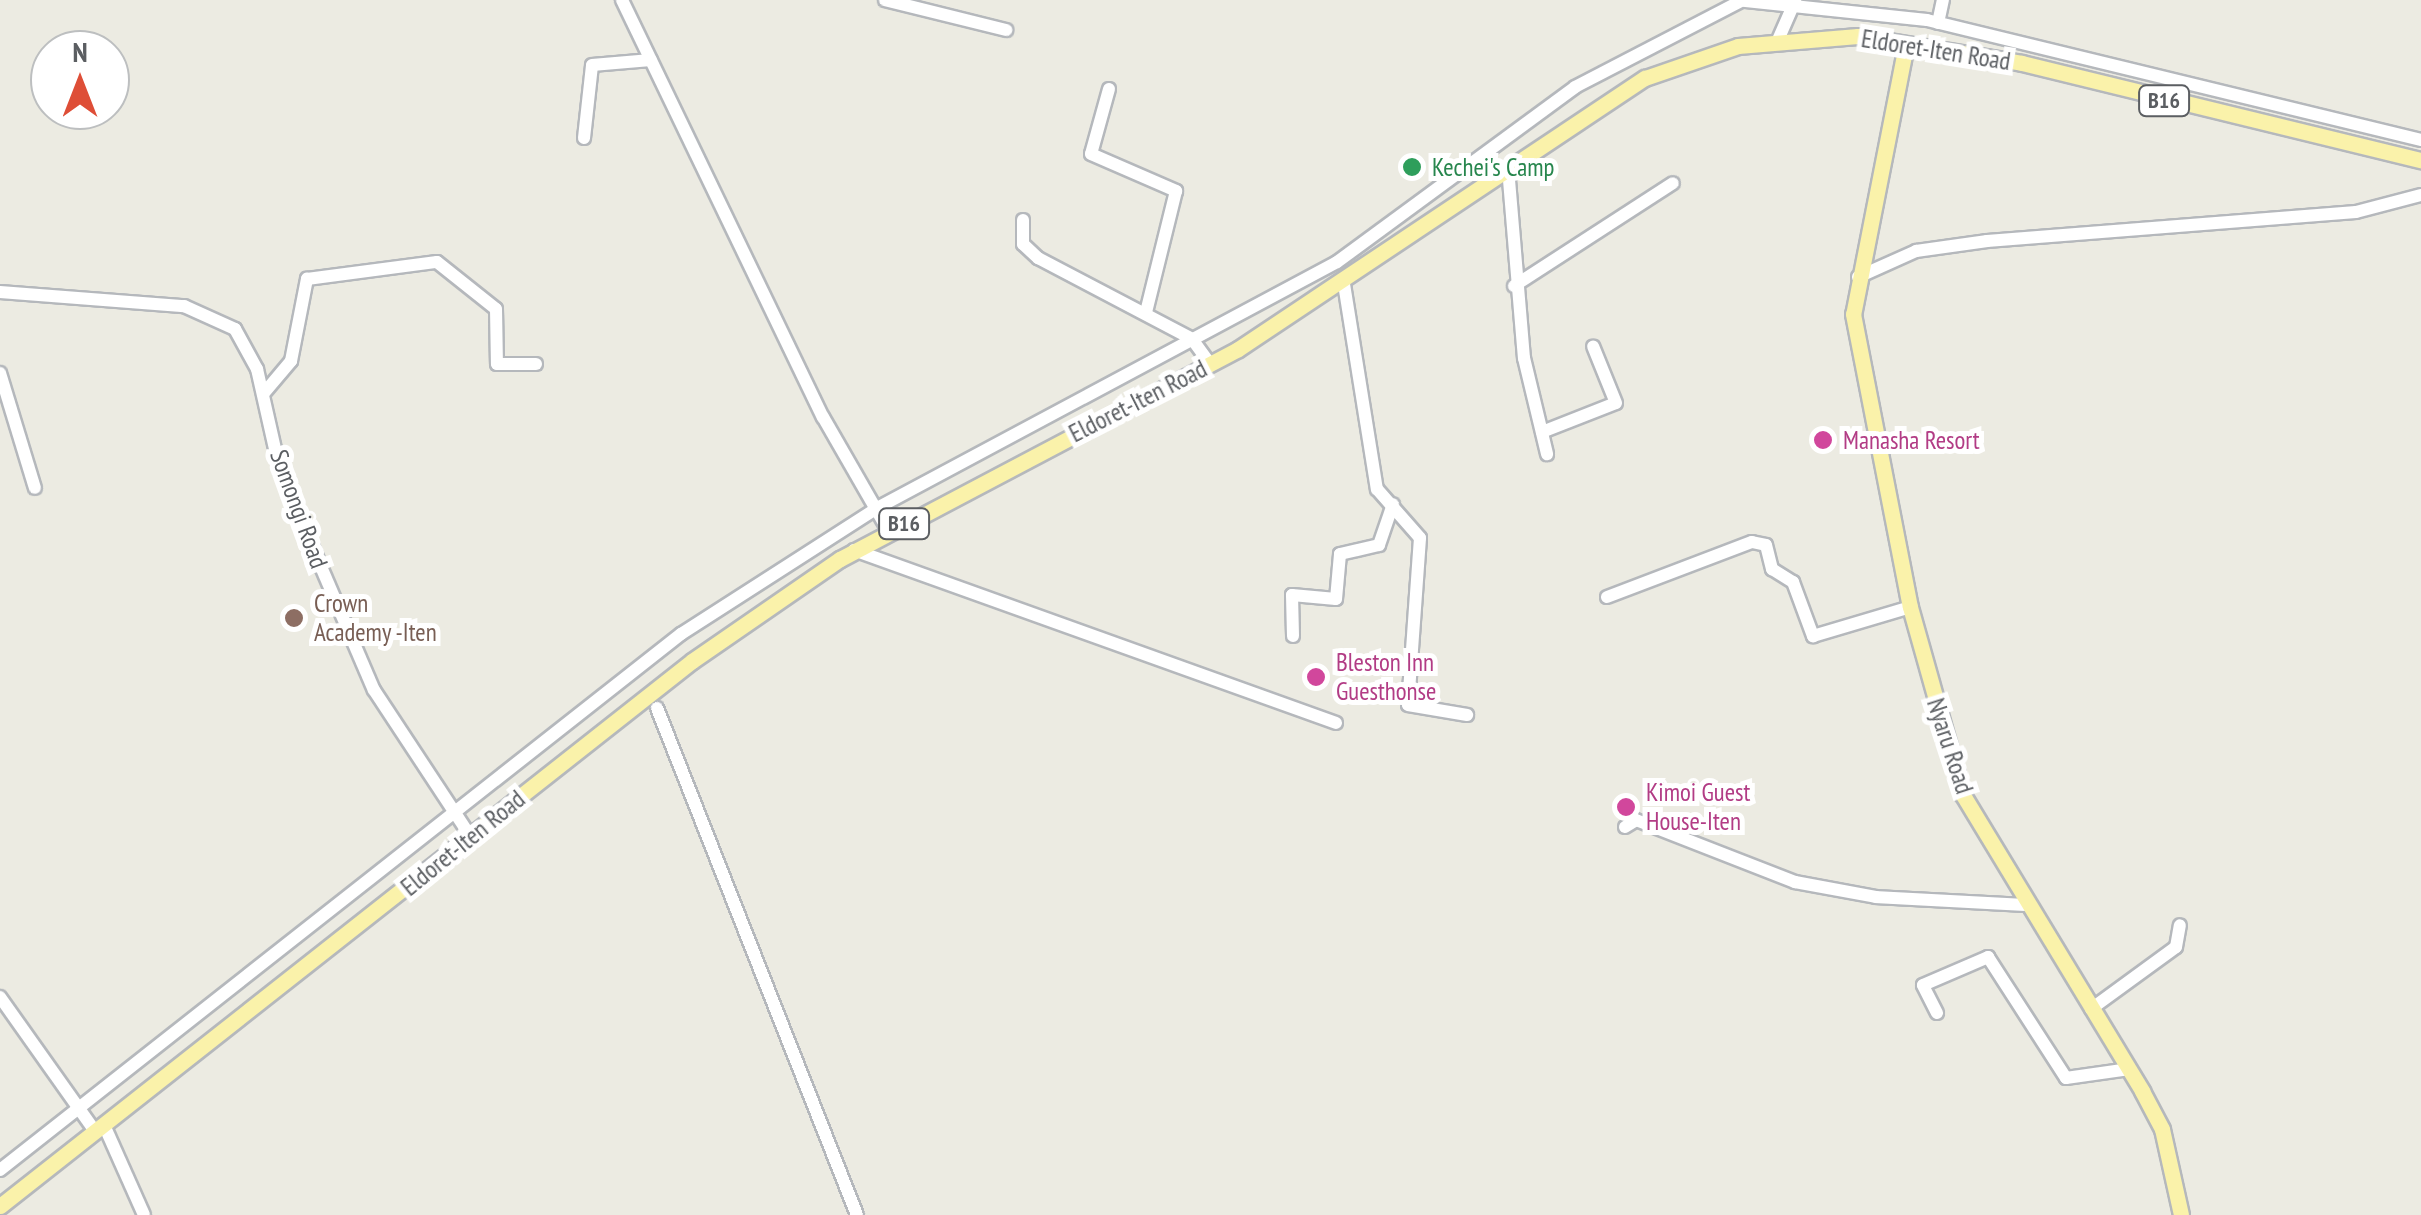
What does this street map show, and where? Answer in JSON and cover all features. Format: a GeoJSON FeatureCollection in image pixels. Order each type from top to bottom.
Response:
{"type":"FeatureCollection","features":[{"type":"Feature","properties":{"kind":"main road","name":"Eldoret-Iten Road"},"geometry":{"type":"LineString","coordinates":[[0,1206],[692,662],[854,550],[1210,364],[1344,284],[1508,168],[1645,78],[1778,40],[1906,45],[2022,63],[2234,121],[2421,160]]}},
{"type":"Feature","properties":{"kind":"main road","name":"Nyaru Road"},"geometry":{"type":"LineString","coordinates":[[1906,45],[1858,284],[1854,338],[1910,607],[1963,795],[2024,905],[2162,1129],[2181,1215]]}},
{"type":"Feature","properties":{"kind":"street"},"geometry":{"type":"LineString","coordinates":[[622,0],[823,417],[879,508],[889,532]]}},
{"type":"Feature","properties":{"kind":"street"},"geometry":{"type":"LineString","coordinates":[[884,0],[1006,30]]}},
{"type":"Feature","properties":{"kind":"street"},"geometry":{"type":"LineString","coordinates":[[1938,23],[1944,0]]}},
{"type":"Feature","properties":{"kind":"street"},"geometry":{"type":"LineString","coordinates":[[0,1170],[681,634],[879,508],[1337,262],[1575,86],[1738,1],[1879,6],[2238,100],[2421,140]]}},
{"type":"Feature","properties":{"kind":"street"},"geometry":{"type":"LineString","coordinates":[[1778,40],[1793,3]]}},
{"type":"Feature","properties":{"kind":"street"},"geometry":{"type":"LineString","coordinates":[[584,138],[592,64],[651,60]]}},
{"type":"Feature","properties":{"kind":"street"},"geometry":{"type":"LineString","coordinates":[[1109,88],[1091,154],[1176,191],[1146,312]]}},
{"type":"Feature","properties":{"kind":"street"},"geometry":{"type":"LineString","coordinates":[[2234,121],[2238,100]]}},
{"type":"Feature","properties":{"kind":"street"},"geometry":{"type":"LineString","coordinates":[[1508,168],[1514,286],[1547,454]]}},
{"type":"Feature","properties":{"kind":"street"},"geometry":{"type":"LineString","coordinates":[[1514,286],[1672,183]]}},
{"type":"Feature","properties":{"kind":"street"},"geometry":{"type":"LineString","coordinates":[[1858,284],[1916,251],[1987,240],[2356,212],[2421,195]]}},
{"type":"Feature","properties":{"kind":"street"},"geometry":{"type":"LineString","coordinates":[[1023,220],[1023,244],[1038,258],[1146,312],[1192,340],[1210,364]]}},
{"type":"Feature","properties":{"kind":"street"},"geometry":{"type":"LineString","coordinates":[[264,393],[291,360],[307,278],[436,262],[496,309],[497,364],[536,364]]}},
{"type":"Feature","properties":{"kind":"street"},"geometry":{"type":"LineString","coordinates":[[1344,284],[1367,454],[1392,504],[1420,538],[1408,706],[1467,715]]}},
{"type":"Feature","properties":{"kind":"street","name":"Somongi Road"},"geometry":{"type":"LineString","coordinates":[[0,292],[202,310],[250,348],[280,470],[338,614],[409,752],[457,812],[471,837]]}},
{"type":"Feature","properties":{"kind":"street"},"geometry":{"type":"LineString","coordinates":[[1542,432],[1616,403],[1594,346]]}},
{"type":"Feature","properties":{"kind":"street"},"geometry":{"type":"LineString","coordinates":[[0,372],[35,488]]}},
{"type":"Feature","properties":{"kind":"street"},"geometry":{"type":"LineString","coordinates":[[1293,636],[1292,595],[1336,599],[1340,554],[1378,545],[1392,504]]}},
{"type":"Feature","properties":{"kind":"street"},"geometry":{"type":"LineString","coordinates":[[1608,597],[1752,542],[1766,545],[1772,569],[1793,582],[1813,636],[1910,607]]}},
{"type":"Feature","properties":{"kind":"street"},"geometry":{"type":"LineString","coordinates":[[854,550],[1336,723]]}},
{"type":"Feature","properties":{"kind":"street"},"geometry":{"type":"LineString","coordinates":[[657,708],[857,1215]]}},
{"type":"Feature","properties":{"kind":"street"},"geometry":{"type":"LineString","coordinates":[[1625,826],[1636,820],[1795,882],[2024,905]]}},
{"type":"Feature","properties":{"kind":"street"},"geometry":{"type":"LineString","coordinates":[[2091,1009],[2176,947],[2180,924]]}},
{"type":"Feature","properties":{"kind":"street"},"geometry":{"type":"LineString","coordinates":[[1937,1013],[1923,985],[1988,957],[2066,1078],[2128,1069]]}},
{"type":"Feature","properties":{"kind":"street"},"geometry":{"type":"LineString","coordinates":[[0,996],[99,1128],[144,1215]]}},
{"type":"Feature","properties":{"kind":"place","name":"Kechei's Camp"},"geometry":{"type":"Point","coordinates":[1412,167]}},
{"type":"Feature","properties":{"kind":"place","name":"Manasha Resort"},"geometry":{"type":"Point","coordinates":[1823,440]}},
{"type":"Feature","properties":{"kind":"place","name":"Crown Academy -Iten"},"geometry":{"type":"Point","coordinates":[294,618]}},
{"type":"Feature","properties":{"kind":"place","name":"Bleston Inn Guesthonse"},"geometry":{"type":"Point","coordinates":[1316,677]}},
{"type":"Feature","properties":{"kind":"place","name":"Kimoi Guest House-Iten"},"geometry":{"type":"Point","coordinates":[1626,807]}}]}
